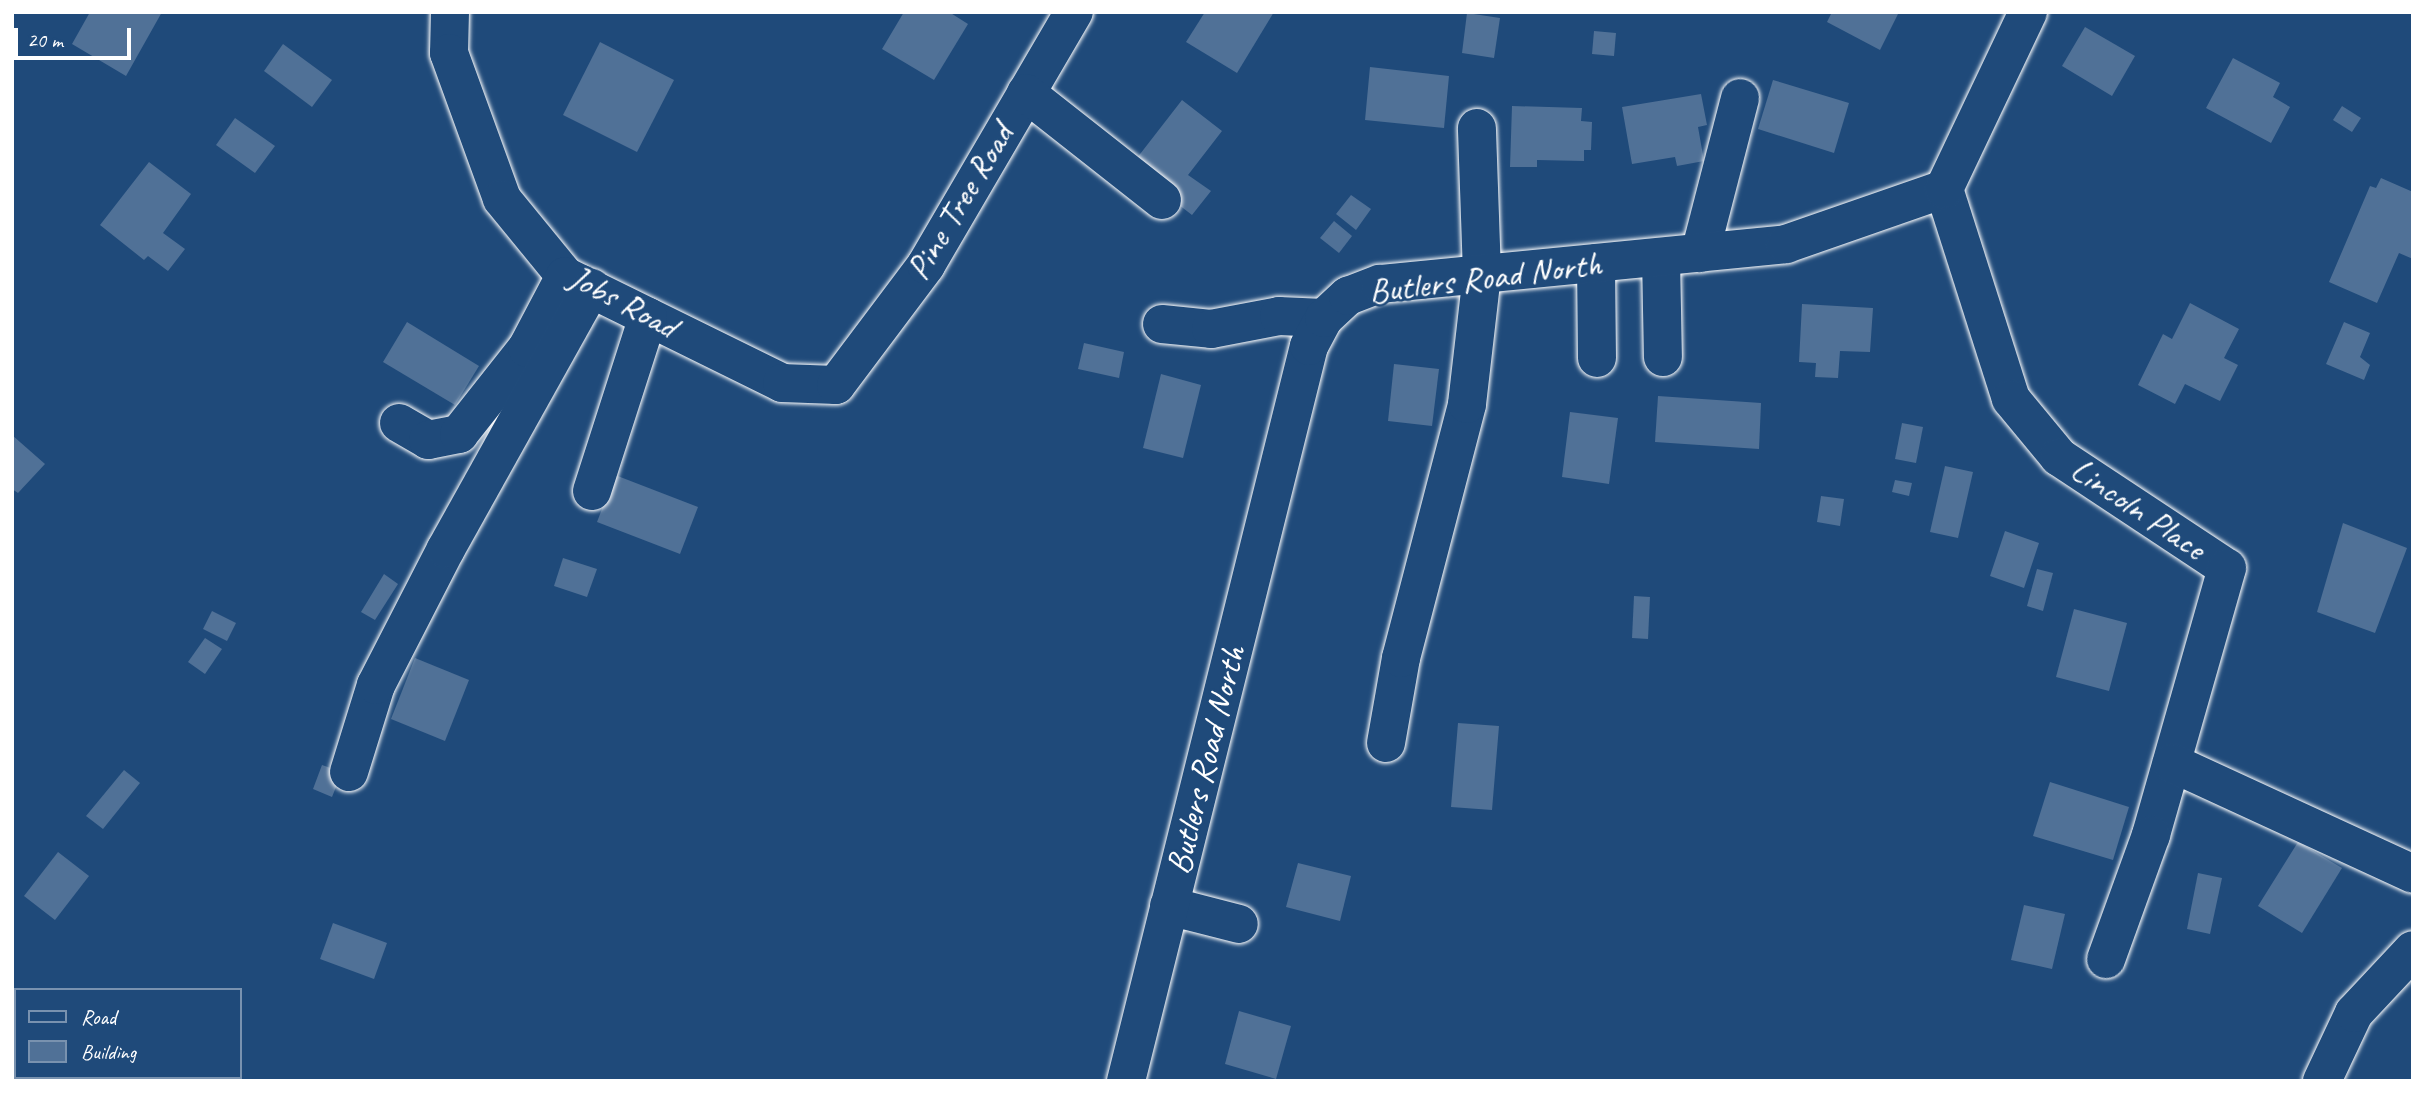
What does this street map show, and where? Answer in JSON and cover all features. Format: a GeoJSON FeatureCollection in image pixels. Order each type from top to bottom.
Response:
{"type":"FeatureCollection","features":[{"type":"Feature","properties":{"kind":"street","name":"Jobs Road"},"geometry":{"type":"LineString","coordinates":[[450,12],[449,53],[502,199],[578,282],[782,383],[836,385]]}},
{"type":"Feature","properties":{"kind":"street","name":"Pine Tree Road"},"geometry":{"type":"LineString","coordinates":[[836,385],[926,265],[1074,12]]}},
{"type":"Feature","properties":{"kind":"street"},"geometry":{"type":"LineString","coordinates":[[1944,189],[2028,12]]}},
{"type":"Feature","properties":{"kind":"street"},"geometry":{"type":"LineString","coordinates":[[1026,93],[1162,200]]}},
{"type":"Feature","properties":{"kind":"street"},"geometry":{"type":"LineString","coordinates":[[1700,253],[1741,98]]}},
{"type":"Feature","properties":{"kind":"street"},"geometry":{"type":"LineString","coordinates":[[1386,743],[1401,658],[1467,404],[1482,274],[1477,230],[1477,128]]}},
{"type":"Feature","properties":{"kind":"street","name":"Butlers Road North"},"geometry":{"type":"LineString","coordinates":[[1126,1081],[1309,346],[1324,318],[1348,296],[1380,284],[1786,244],[1944,189]]}},
{"type":"Feature","properties":{"kind":"street","name":"Lincoln Place"},"geometry":{"type":"LineString","coordinates":[[1944,189],[2011,399],[2059,457],[2227,568],[2172,763],[2106,959]]}},
{"type":"Feature","properties":{"kind":"street"},"geometry":{"type":"LineString","coordinates":[[1661,257],[1662,357]]}},
{"type":"Feature","properties":{"kind":"street"},"geometry":{"type":"LineString","coordinates":[[1595,263],[1597,358]]}},
{"type":"Feature","properties":{"kind":"street"},"geometry":{"type":"LineString","coordinates":[[399,424],[428,440],[459,434],[578,282]]}},
{"type":"Feature","properties":{"kind":"street"},"geometry":{"type":"LineString","coordinates":[[349,772],[376,685],[578,282]]}},
{"type":"Feature","properties":{"kind":"street"},"geometry":{"type":"LineString","coordinates":[[1162,324],[1211,329],[1279,316],[1324,318]]}},
{"type":"Feature","properties":{"kind":"street"},"geometry":{"type":"LineString","coordinates":[[592,491],[648,317]]}},
{"type":"Feature","properties":{"kind":"street"},"geometry":{"type":"LineString","coordinates":[[2172,763],[2413,874]]}},
{"type":"Feature","properties":{"kind":"street"},"geometry":{"type":"LineString","coordinates":[[1169,906],[1239,924]]}},
{"type":"Feature","properties":{"kind":"street"},"geometry":{"type":"LineString","coordinates":[[2322,1081],[2354,1013],[2413,950]]}},
{"type":"Feature","properties":{"kind":"building"},"geometry":{"type":"Polygon","coordinates":[[[90,12],[162,12],[126,76],[72,44],[90,12]]]}},
{"type":"Feature","properties":{"kind":"building"},"geometry":{"type":"Polygon","coordinates":[[[904,12],[949,12],[968,24],[934,80],[882,49],[904,12]]]}},
{"type":"Feature","properties":{"kind":"building"},"geometry":{"type":"Polygon","coordinates":[[[1205,12],[1274,12],[1237,73],[1186,42],[1205,12]]]}},
{"type":"Feature","properties":{"kind":"building"},"geometry":{"type":"Polygon","coordinates":[[[1832,12],[1899,12],[1880,50],[1827,22],[1832,12]]]}},
{"type":"Feature","properties":{"kind":"building"},"geometry":{"type":"Polygon","coordinates":[[[1467,13],[1500,18],[1494,58],[1462,53],[1467,13]]]}},
{"type":"Feature","properties":{"kind":"building"},"geometry":{"type":"Polygon","coordinates":[[[2085,27],[2135,56],[2112,96],[2062,66],[2085,27]]]}},
{"type":"Feature","properties":{"kind":"building"},"geometry":{"type":"Polygon","coordinates":[[[1594,31],[1616,33],[1614,56],[1592,54],[1594,31]]]}},
{"type":"Feature","properties":{"kind":"building"},"geometry":{"type":"Polygon","coordinates":[[[600,42],[674,80],[637,152],[563,115],[600,42]]]}},
{"type":"Feature","properties":{"kind":"building"},"geometry":{"type":"Polygon","coordinates":[[[283,44],[332,80],[312,107],[264,71],[283,44]]]}},
{"type":"Feature","properties":{"kind":"building"},"geometry":{"type":"Polygon","coordinates":[[[2233,58],[2280,83],[2273,97],[2290,107],[2271,143],[2206,108],[2233,58]]]}},
{"type":"Feature","properties":{"kind":"building"},"geometry":{"type":"Polygon","coordinates":[[[1370,67],[1449,76],[1444,128],[1365,120],[1370,67]]]}},
{"type":"Feature","properties":{"kind":"building"},"geometry":{"type":"Polygon","coordinates":[[[1773,80],[1849,103],[1834,153],[1758,129],[1773,80]]]}},
{"type":"Feature","properties":{"kind":"building"},"geometry":{"type":"Polygon","coordinates":[[[1701,94],[1707,125],[1698,127],[1704,161],[1677,166],[1675,157],[1632,164],[1622,107],[1701,94]]]}},
{"type":"Feature","properties":{"kind":"building"},"geometry":{"type":"Polygon","coordinates":[[[1182,100],[1222,131],[1188,175],[1211,191],[1192,215],[1130,167],[1182,100]]]}},
{"type":"Feature","properties":{"kind":"building"},"geometry":{"type":"Polygon","coordinates":[[[1512,106],[1582,108],[1581,121],[1592,122],[1591,150],[1584,150],[1584,161],[1537,160],[1537,167],[1510,167],[1512,106]]]}},
{"type":"Feature","properties":{"kind":"building"},"geometry":{"type":"Polygon","coordinates":[[[2342,106],[2361,118],[2352,132],[2333,120],[2342,106]]]}},
{"type":"Feature","properties":{"kind":"building"},"geometry":{"type":"Polygon","coordinates":[[[235,118],[275,146],[255,173],[216,145],[235,118]]]}},
{"type":"Feature","properties":{"kind":"building"},"geometry":{"type":"Polygon","coordinates":[[[149,162],[191,194],[163,233],[185,249],[168,271],[148,256],[144,260],[100,225],[149,162]]]}},
{"type":"Feature","properties":{"kind":"building"},"geometry":{"type":"Polygon","coordinates":[[[2381,178],[2413,192],[2413,259],[2399,253],[2377,303],[2329,282],[2370,186],[2376,188],[2381,178]]]}},
{"type":"Feature","properties":{"kind":"building"},"geometry":{"type":"Polygon","coordinates":[[[1351,195],[1371,209],[1356,230],[1336,214],[1351,195]]]}},
{"type":"Feature","properties":{"kind":"building"},"geometry":{"type":"Polygon","coordinates":[[[1334,221],[1352,236],[1339,253],[1320,238],[1334,221]]]}},
{"type":"Feature","properties":{"kind":"building"},"geometry":{"type":"Polygon","coordinates":[[[2190,303],[2239,329],[2224,358],[2238,365],[2220,401],[2185,384],[2175,404],[2138,385],[2163,334],[2172,339],[2190,303]]]}},
{"type":"Feature","properties":{"kind":"building"},"geometry":{"type":"Polygon","coordinates":[[[1802,304],[1873,308],[1870,352],[1840,351],[1838,378],[1815,377],[1816,363],[1799,362],[1802,304]]]}},
{"type":"Feature","properties":{"kind":"building"},"geometry":{"type":"Polygon","coordinates":[[[407,322],[479,366],[455,405],[383,362],[407,322]]]}},
{"type":"Feature","properties":{"kind":"building"},"geometry":{"type":"Polygon","coordinates":[[[2344,322],[2370,333],[2360,357],[2370,365],[2364,380],[2326,364],[2344,322]]]}},
{"type":"Feature","properties":{"kind":"building"},"geometry":{"type":"Polygon","coordinates":[[[1084,343],[1124,352],[1119,378],[1078,369],[1084,343]]]}},
{"type":"Feature","properties":{"kind":"building"},"geometry":{"type":"Polygon","coordinates":[[[1394,364],[1439,369],[1432,426],[1388,421],[1394,364]]]}},
{"type":"Feature","properties":{"kind":"building"},"geometry":{"type":"Polygon","coordinates":[[[1161,374],[1201,385],[1183,458],[1143,448],[1161,374]]]}},
{"type":"Feature","properties":{"kind":"building"},"geometry":{"type":"Polygon","coordinates":[[[1658,396],[1761,403],[1759,449],[1655,442],[1658,396]]]}},
{"type":"Feature","properties":{"kind":"building"},"geometry":{"type":"Polygon","coordinates":[[[1570,412],[1618,418],[1609,484],[1562,477],[1570,412]]]}},
{"type":"Feature","properties":{"kind":"building"},"geometry":{"type":"Polygon","coordinates":[[[1902,423],[1923,427],[1916,463],[1895,459],[1902,423]]]}},
{"type":"Feature","properties":{"kind":"building"},"geometry":{"type":"Polygon","coordinates":[[[12,435],[45,464],[18,493],[12,489],[12,435]]]}},
{"type":"Feature","properties":{"kind":"building"},"geometry":{"type":"Polygon","coordinates":[[[1945,466],[1973,472],[1958,538],[1930,532],[1945,466]]]}},
{"type":"Feature","properties":{"kind":"building"},"geometry":{"type":"Polygon","coordinates":[[[615,475],[698,507],[680,554],[597,522],[615,475]]]}},
{"type":"Feature","properties":{"kind":"building"},"geometry":{"type":"Polygon","coordinates":[[[1895,480],[1912,483],[1909,496],[1892,492],[1895,480]]]}},
{"type":"Feature","properties":{"kind":"building"},"geometry":{"type":"Polygon","coordinates":[[[1821,496],[1844,499],[1840,526],[1817,522],[1821,496]]]}},
{"type":"Feature","properties":{"kind":"building"},"geometry":{"type":"Polygon","coordinates":[[[2343,523],[2407,548],[2375,633],[2317,612],[2343,523]]]}},
{"type":"Feature","properties":{"kind":"building"},"geometry":{"type":"Polygon","coordinates":[[[2005,531],[2039,543],[2024,588],[1990,576],[2005,531]]]}},
{"type":"Feature","properties":{"kind":"building"},"geometry":{"type":"Polygon","coordinates":[[[563,558],[597,569],[587,597],[554,586],[563,558]]]}},
{"type":"Feature","properties":{"kind":"building"},"geometry":{"type":"Polygon","coordinates":[[[2037,569],[2053,573],[2043,611],[2027,606],[2037,569]]]}},
{"type":"Feature","properties":{"kind":"building"},"geometry":{"type":"Polygon","coordinates":[[[384,574],[398,584],[375,620],[361,612],[384,574]]]}},
{"type":"Feature","properties":{"kind":"building"},"geometry":{"type":"Polygon","coordinates":[[[1634,596],[1650,597],[1648,639],[1632,638],[1634,596]]]}},
{"type":"Feature","properties":{"kind":"building"},"geometry":{"type":"Polygon","coordinates":[[[2074,609],[2127,623],[2109,691],[2056,677],[2074,609]]]}},
{"type":"Feature","properties":{"kind":"building"},"geometry":{"type":"Polygon","coordinates":[[[212,611],[236,623],[227,641],[203,629],[212,611]]]}},
{"type":"Feature","properties":{"kind":"building"},"geometry":{"type":"Polygon","coordinates":[[[205,638],[222,649],[205,674],[188,662],[205,638]]]}},
{"type":"Feature","properties":{"kind":"building"},"geometry":{"type":"Polygon","coordinates":[[[415,658],[469,680],[445,741],[391,719],[415,658]]]}},
{"type":"Feature","properties":{"kind":"building"},"geometry":{"type":"Polygon","coordinates":[[[1458,723],[1499,726],[1492,810],[1451,807],[1458,723]]]}},
{"type":"Feature","properties":{"kind":"building"},"geometry":{"type":"Polygon","coordinates":[[[322,765],[342,772],[332,797],[313,789],[322,765]]]}},
{"type":"Feature","properties":{"kind":"building"},"geometry":{"type":"Polygon","coordinates":[[[124,770],[140,783],[103,829],[86,816],[124,770]]]}},
{"type":"Feature","properties":{"kind":"building"},"geometry":{"type":"Polygon","coordinates":[[[2050,782],[2129,807],[2113,860],[2033,836],[2050,782]]]}},
{"type":"Feature","properties":{"kind":"building"},"geometry":{"type":"Polygon","coordinates":[[[2298,842],[2342,868],[2302,933],[2258,906],[2298,842]]]}},
{"type":"Feature","properties":{"kind":"building"},"geometry":{"type":"Polygon","coordinates":[[[58,852],[89,876],[55,920],[24,896],[58,852]]]}},
{"type":"Feature","properties":{"kind":"building"},"geometry":{"type":"Polygon","coordinates":[[[1298,863],[1351,876],[1340,921],[1286,907],[1298,863]]]}},
{"type":"Feature","properties":{"kind":"building"},"geometry":{"type":"Polygon","coordinates":[[[2198,873],[2222,878],[2210,934],[2187,929],[2198,873]]]}},
{"type":"Feature","properties":{"kind":"building"},"geometry":{"type":"Polygon","coordinates":[[[2024,905],[2065,914],[2052,969],[2011,960],[2024,905]]]}},
{"type":"Feature","properties":{"kind":"building"},"geometry":{"type":"Polygon","coordinates":[[[333,923],[387,943],[374,979],[320,959],[333,923]]]}},
{"type":"Feature","properties":{"kind":"building"},"geometry":{"type":"Polygon","coordinates":[[[1239,1011],[1291,1026],[1276,1079],[1225,1064],[1239,1011]]]}}]}
